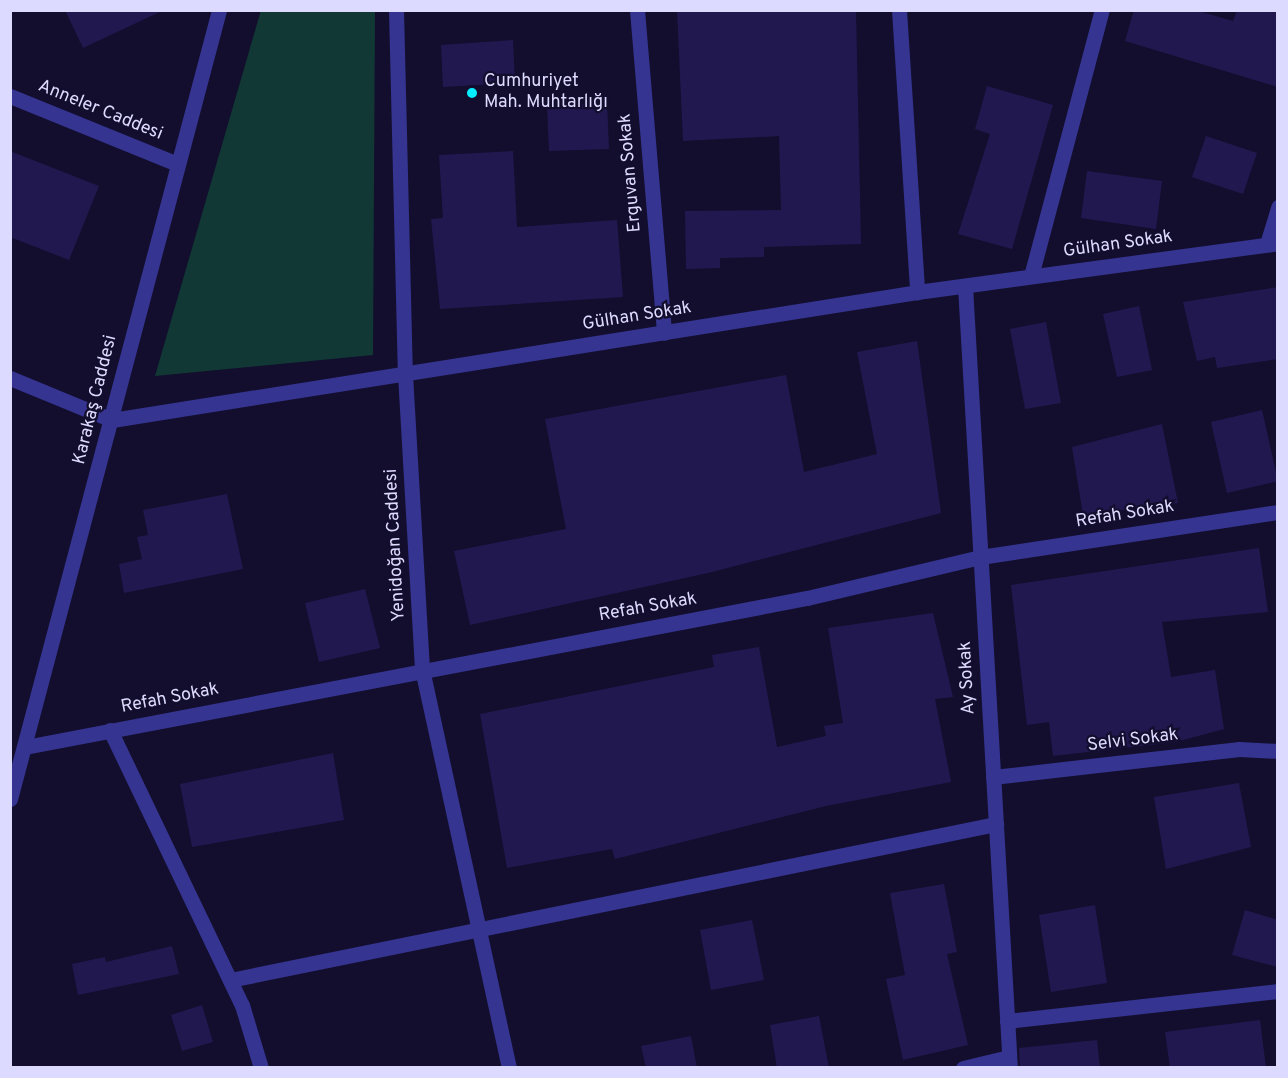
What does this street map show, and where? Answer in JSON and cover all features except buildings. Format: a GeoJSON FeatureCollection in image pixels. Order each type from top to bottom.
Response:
{"type":"FeatureCollection","features":[{"type":"Feature","properties":{"kind":"street","name":"Karakaş Caddesi"},"geometry":{"type":"LineString","coordinates":[[10,799],[26,747],[112,420],[175,163],[219,10]]}},
{"type":"Feature","properties":{"kind":"street","name":"Yenidoğan Caddesi"},"geometry":{"type":"LineString","coordinates":[[396,10],[405,374],[422,669],[475,928],[509,1068]]}},
{"type":"Feature","properties":{"kind":"street","name":"Erguvan Sokak"},"geometry":{"type":"LineString","coordinates":[[637,10],[664,333]]}},
{"type":"Feature","properties":{"kind":"street"},"geometry":{"type":"LineString","coordinates":[[899,10],[917,292]]}},
{"type":"Feature","properties":{"kind":"street"},"geometry":{"type":"LineString","coordinates":[[1031,276],[1102,10]]}},
{"type":"Feature","properties":{"kind":"street","name":"Anneler Caddesi"},"geometry":{"type":"LineString","coordinates":[[10,96],[175,163]]}},
{"type":"Feature","properties":{"kind":"street"},"geometry":{"type":"LineString","coordinates":[[1272,244],[1278,207]]}},
{"type":"Feature","properties":{"kind":"street","name":"Gülhan Sokak"},"geometry":{"type":"LineString","coordinates":[[112,420],[917,292],[1272,244]]}},
{"type":"Feature","properties":{"kind":"street","name":"Ay Sokak"},"geometry":{"type":"LineString","coordinates":[[965,286],[1010,1063]]}},
{"type":"Feature","properties":{"kind":"street"},"geometry":{"type":"LineString","coordinates":[[10,378],[112,420]]}},
{"type":"Feature","properties":{"kind":"street","name":"Refah Sokak"},"geometry":{"type":"LineString","coordinates":[[26,747],[422,669],[807,598],[980,557],[1278,512]]}},
{"type":"Feature","properties":{"kind":"street"},"geometry":{"type":"LineString","coordinates":[[110,730],[230,980],[261,1068]]}},
{"type":"Feature","properties":{"kind":"street","name":"Selvi Sokak"},"geometry":{"type":"LineString","coordinates":[[993,777],[1239,749],[1278,751]]}},
{"type":"Feature","properties":{"kind":"street"},"geometry":{"type":"LineString","coordinates":[[230,980],[475,928],[996,824]]}},
{"type":"Feature","properties":{"kind":"street"},"geometry":{"type":"LineString","coordinates":[[1007,1021],[1278,991]]}},
{"type":"Feature","properties":{"kind":"street"},"geometry":{"type":"LineString","coordinates":[[963,1068],[1010,1063]]}},
{"type":"Feature","properties":{"kind":"green space"},"geometry":{"type":"Polygon","coordinates":[[[261,10],[375,11],[373,355],[155,376],[261,10]]]}},
{"type":"Feature","properties":{"kind":"place","name":"Cumhuriyet Mah. Muhtarlığı"},"geometry":{"type":"Point","coordinates":[472,93]}}]}
